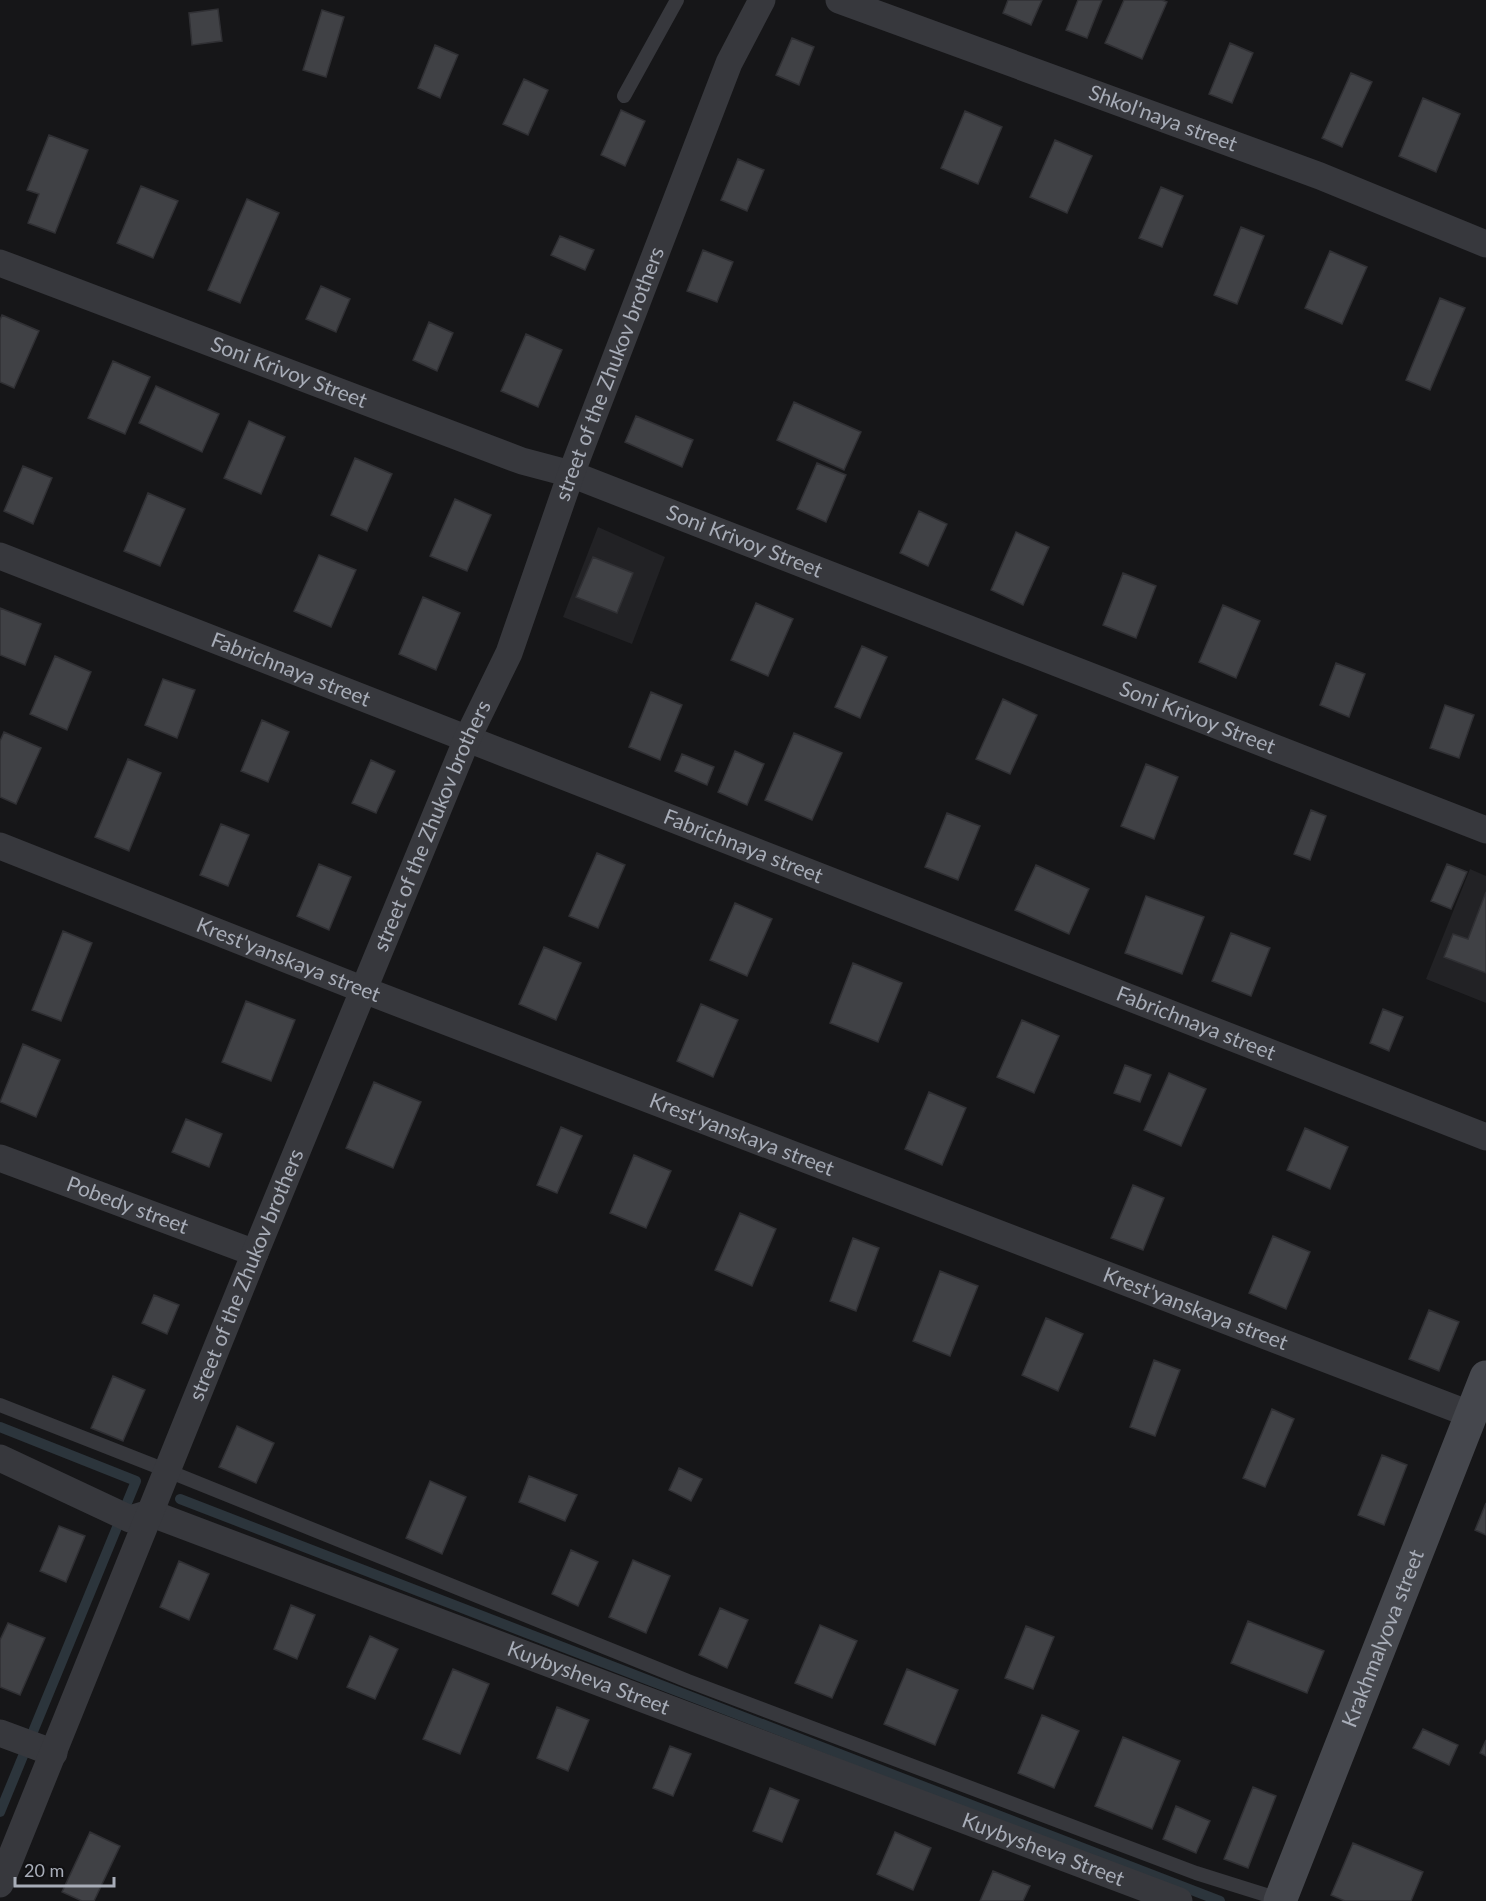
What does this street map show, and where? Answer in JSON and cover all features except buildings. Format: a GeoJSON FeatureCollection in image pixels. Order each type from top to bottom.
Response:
{"type":"FeatureCollection","features":[{"type":"Feature","properties":{"kind":"main road","name":"Krakhmalyova street"},"geometry":{"type":"LineString","coordinates":[[1282,1900],[1479,1418],[1486,1377]]}},
{"type":"Feature","properties":{"kind":"street","name":"street of the Zhukov brothers"},"geometry":{"type":"LineString","coordinates":[[0,1884],[255,1253],[467,739],[509,653],[571,474],[729,63],[762,0]]}},
{"type":"Feature","properties":{"kind":"street","name":"Shkol'naya street"},"geometry":{"type":"LineString","coordinates":[[839,0],[1309,172],[1486,244]]}},
{"type":"Feature","properties":{"kind":"street","name":"Soni Krivoy Street"},"geometry":{"type":"LineString","coordinates":[[0,263],[522,461],[571,474],[1486,830]]}},
{"type":"Feature","properties":{"kind":"street","name":"Fabrichnaya street"},"geometry":{"type":"LineString","coordinates":[[0,556],[1486,1137]]}},
{"type":"Feature","properties":{"kind":"street","name":"Krest'yanskaya street"},"geometry":{"type":"LineString","coordinates":[[0,846],[364,990],[1479,1418]]}},
{"type":"Feature","properties":{"kind":"street","name":"Pobedy street"},"geometry":{"type":"LineString","coordinates":[[0,1158],[255,1253]]}},
{"type":"Feature","properties":{"kind":"street","name":"Kuybysheva Street"},"geometry":{"type":"LineString","coordinates":[[0,1458],[130,1519],[150,1513],[1179,1901]]}},
{"type":"Feature","properties":{"kind":"street"},"geometry":{"type":"LineString","coordinates":[[0,1733],[54,1753]]}},
{"type":"Feature","properties":{"kind":"lane"},"geometry":{"type":"LineString","coordinates":[[624,96],[677,0]]}},
{"type":"Feature","properties":{"kind":"lane"},"geometry":{"type":"LineString","coordinates":[[0,1405],[688,1681],[1196,1873],[1282,1900]]}},
{"type":"Feature","properties":{"kind":"shaded area"},"geometry":{"type":"Polygon","coordinates":[[[598,527],[665,557],[632,644],[563,617],[598,527]]]}},
{"type":"Feature","properties":{"kind":"shaded area"},"geometry":{"type":"Polygon","coordinates":[[[1470,869],[1486,876],[1486,1003],[1426,979],[1470,869]]]}},
{"type":"Feature","properties":{"kind":"waterway"},"geometry":{"type":"LineString","coordinates":[[0,1427],[136,1481],[0,1812]]}},
{"type":"Feature","properties":{"kind":"waterway"},"geometry":{"type":"LineString","coordinates":[[180,1499],[1220,1901]]}}]}
